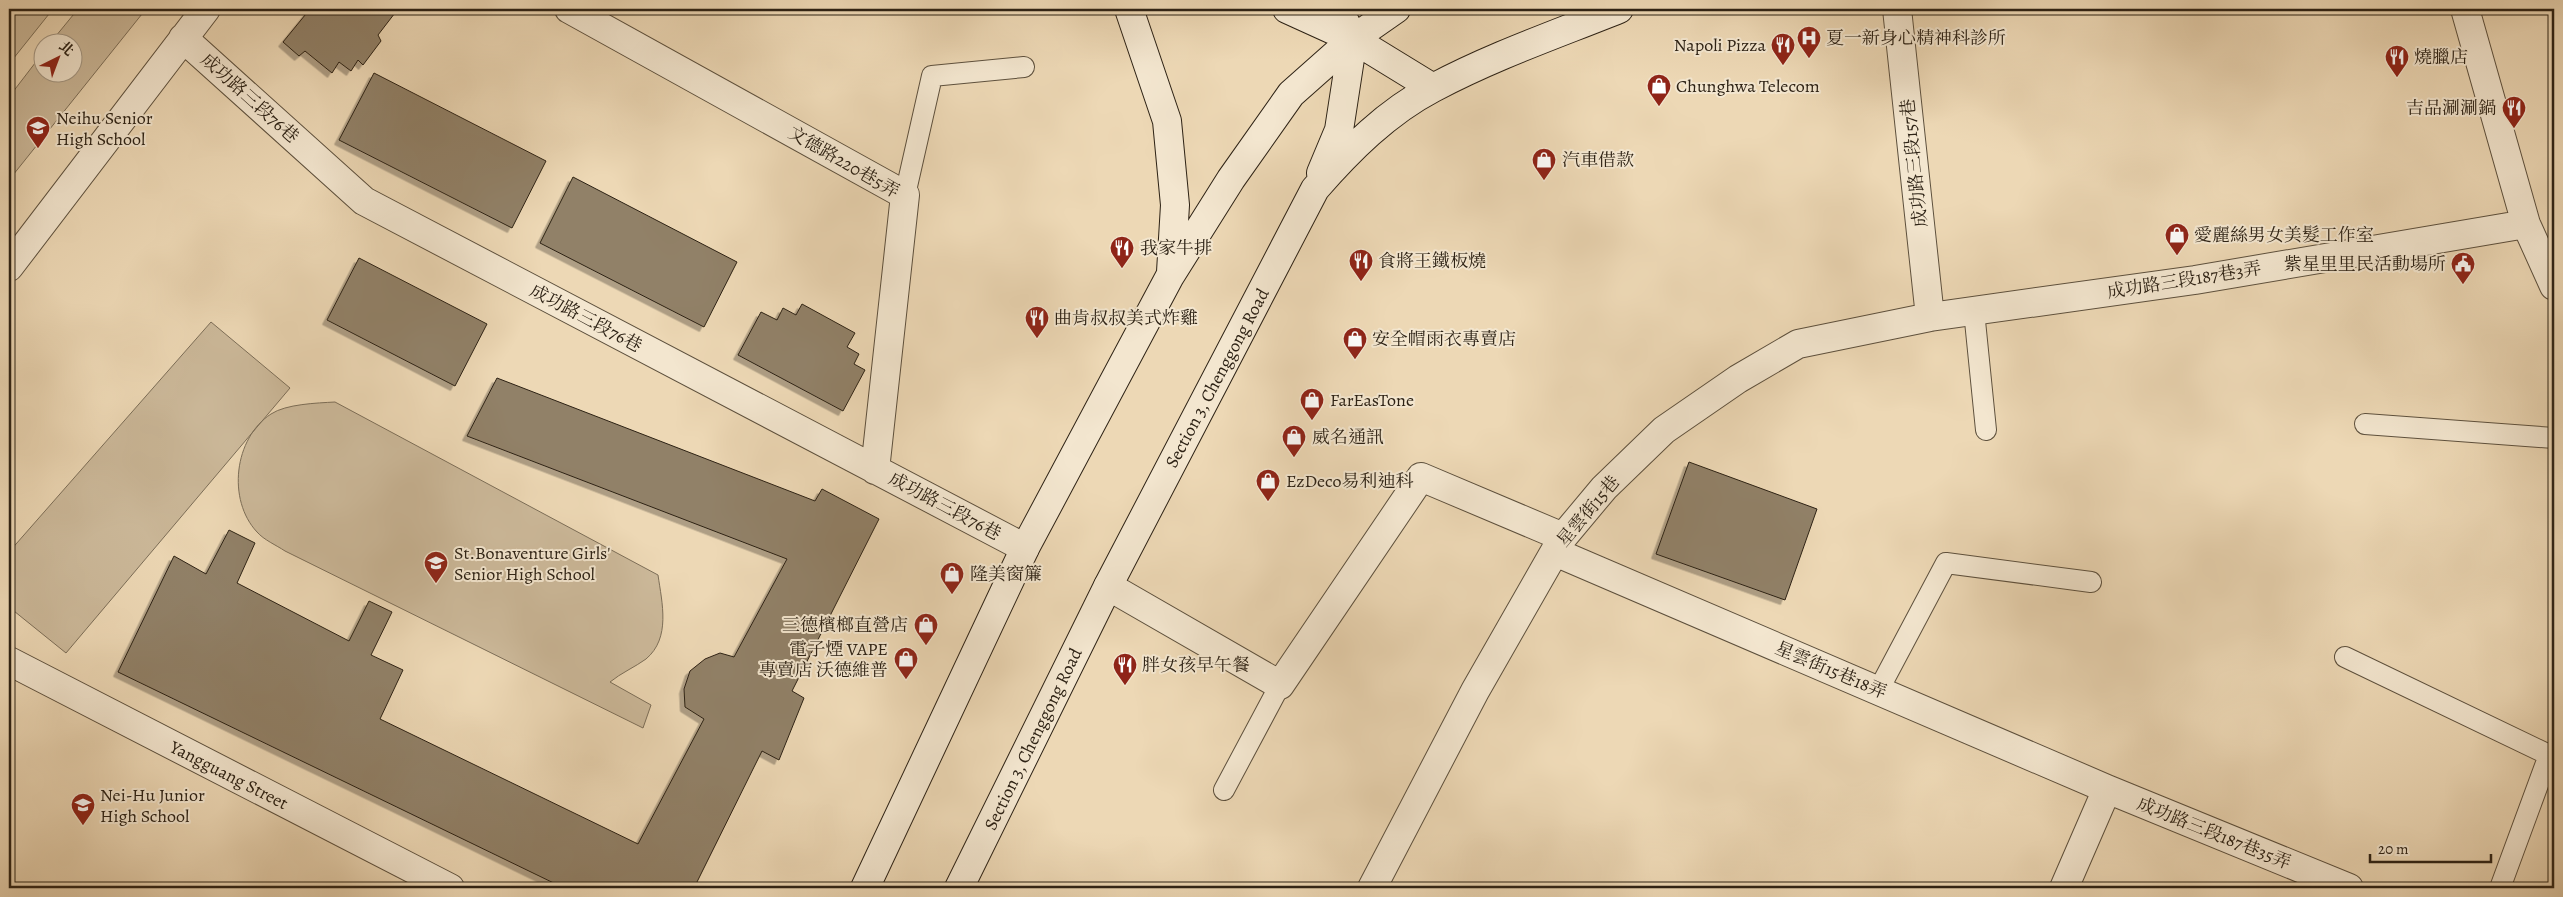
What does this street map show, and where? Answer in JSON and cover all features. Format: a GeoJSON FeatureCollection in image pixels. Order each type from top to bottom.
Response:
{"type":"FeatureCollection","features":[{"type":"Feature","properties":{"kind":"street"},"geometry":{"type":"LineString","coordinates":[[9,267],[206,9]]}},
{"type":"Feature","properties":{"kind":"street","name":"文德路220巷5弄"},"geometry":{"type":"LineString","coordinates":[[569,9],[905,195],[875,470]]}},
{"type":"Feature","properties":{"kind":"street"},"geometry":{"type":"LineString","coordinates":[[1129,9],[1167,122],[1176,205],[1170,276]]}},
{"type":"Feature","properties":{"kind":"street"},"geometry":{"type":"LineString","coordinates":[[1287,9],[1353,39],[1432,88]]}},
{"type":"Feature","properties":{"kind":"street"},"geometry":{"type":"LineString","coordinates":[[1315,189],[1339,130],[1353,39],[1339,9]]}},
{"type":"Feature","properties":{"kind":"street"},"geometry":{"type":"LineString","coordinates":[[865,888],[1025,548],[1170,276],[1231,179],[1291,94],[1353,39],[1396,9]]}},
{"type":"Feature","properties":{"kind":"street","name":"Section 3, Chenggong Road"},"geometry":{"type":"LineString","coordinates":[[959,888],[1108,586],[1315,189],[1341,159],[1367,135],[1432,88],[1519,49],[1620,9]]}},
{"type":"Feature","properties":{"kind":"street","name":"成功路三段157巷"},"geometry":{"type":"LineString","coordinates":[[1897,9],[1930,317]]}},
{"type":"Feature","properties":{"kind":"street"},"geometry":{"type":"LineString","coordinates":[[2465,9],[2526,224],[2554,286]]}},
{"type":"Feature","properties":{"kind":"street","name":"成功路三段76巷"},"geometry":{"type":"LineString","coordinates":[[183,38],[364,201],[1025,548]]}},
{"type":"Feature","properties":{"kind":"street","name":"成功路三段187巷3弄"},"geometry":{"type":"LineString","coordinates":[[1930,317],[2195,280],[2526,224]]}},
{"type":"Feature","properties":{"kind":"street","name":"星雲街15巷"},"geometry":{"type":"LineString","coordinates":[[1372,888],[1475,691],[1559,544],[1604,488],[1664,430],[1738,379],[1798,344],[1930,317]]}},
{"type":"Feature","properties":{"kind":"street","name":"星雲街15巷18弄"},"geometry":{"type":"LineString","coordinates":[[1280,685],[1421,477],[1559,544],[1878,690],[2107,789]]}},
{"type":"Feature","properties":{"kind":"street"},"geometry":{"type":"LineString","coordinates":[[1108,586],[1280,685]]}},
{"type":"Feature","properties":{"kind":"street","name":"Yangguang Street"},"geometry":{"type":"LineString","coordinates":[[9,661],[450,888]]}},
{"type":"Feature","properties":{"kind":"street"},"geometry":{"type":"LineString","coordinates":[[2064,888],[2107,789]]}},
{"type":"Feature","properties":{"kind":"street","name":"成功路三段187巷35弄"},"geometry":{"type":"LineString","coordinates":[[2107,789],[2349,888]]}},
{"type":"Feature","properties":{"kind":"lane"},"geometry":{"type":"LineString","coordinates":[[905,195],[932,76],[1024,67]]}},
{"type":"Feature","properties":{"kind":"lane"},"geometry":{"type":"LineString","coordinates":[[1974,311],[1986,430]]}},
{"type":"Feature","properties":{"kind":"lane"},"geometry":{"type":"LineString","coordinates":[[2365,424],[2554,438]]}},
{"type":"Feature","properties":{"kind":"lane"},"geometry":{"type":"LineString","coordinates":[[1878,690],[1946,563],[2091,582]]}},
{"type":"Feature","properties":{"kind":"lane"},"geometry":{"type":"LineString","coordinates":[[2345,657],[2549,755],[2500,888]]}},
{"type":"Feature","properties":{"kind":"lane"},"geometry":{"type":"LineString","coordinates":[[1224,790],[1280,685]]}},
{"type":"Feature","properties":{"kind":"shaded area"},"geometry":{"type":"Polygon","coordinates":[[[9,9],[53,9],[35,32],[32,32],[32,35],[9,64],[9,9]]]}},
{"type":"Feature","properties":{"kind":"shaded area"},"geometry":{"type":"Polygon","coordinates":[[[78,9],[146,9],[9,180],[9,97],[32,67],[32,82],[82,82],[82,32],[59,32],[78,9]]]}},
{"type":"Feature","properties":{"kind":"shaded area"},"geometry":{"type":"Polygon","coordinates":[[[211,322],[290,388],[66,653],[9,607],[9,552],[211,322]]]}},
{"type":"Feature","properties":{"kind":"shaded area"},"geometry":{"type":"Polygon","coordinates":[[[335,402],[658,575],[663,608],[662,631],[659,641],[654,651],[646,659],[610,682],[651,705],[643,728],[285,551],[257,532],[247,519],[238,487],[242,453],[249,438],[259,425],[277,411],[302,405],[335,402]]]}},
{"type":"Feature","properties":{"kind":"building"},"geometry":{"type":"Polygon","coordinates":[[[310,9],[398,9],[378,35],[381,41],[363,65],[358,60],[351,71],[339,62],[332,73],[305,51],[299,56],[283,42],[310,9]]]}},
{"type":"Feature","properties":{"kind":"building"},"geometry":{"type":"Polygon","coordinates":[[[374,73],[546,161],[512,228],[339,140],[374,73]]]}},
{"type":"Feature","properties":{"kind":"building"},"geometry":{"type":"Polygon","coordinates":[[[573,177],[737,262],[704,327],[540,243],[573,177]]]}},
{"type":"Feature","properties":{"kind":"building"},"geometry":{"type":"Polygon","coordinates":[[[359,258],[487,324],[455,386],[327,320],[359,258]]]}},
{"type":"Feature","properties":{"kind":"building"},"geometry":{"type":"Polygon","coordinates":[[[802,304],[855,333],[847,347],[859,354],[854,364],[865,370],[843,411],[738,355],[761,312],[777,320],[783,308],[796,315],[802,304]]]}},
{"type":"Feature","properties":{"kind":"building"},"geometry":{"type":"Polygon","coordinates":[[[497,378],[815,501],[822,489],[879,519],[792,691],[804,698],[779,760],[762,751],[694,888],[564,888],[118,672],[174,556],[206,574],[229,530],[255,543],[237,583],[349,641],[369,601],[392,612],[371,655],[403,670],[380,719],[638,844],[704,719],[685,707],[684,689],[690,671],[705,659],[720,653],[734,657],[787,559],[467,436],[497,378]]]}},
{"type":"Feature","properties":{"kind":"building"},"geometry":{"type":"Polygon","coordinates":[[[1689,462],[1817,509],[1785,600],[1656,554],[1689,462]]]}},
{"type":"Feature","properties":{"kind":"place","name":"夏一新身心精神科診所"},"geometry":{"type":"Point","coordinates":[1809,59]}},
{"type":"Feature","properties":{"kind":"place","name":"Napoli Pizza"},"geometry":{"type":"Point","coordinates":[1783,66]}},
{"type":"Feature","properties":{"kind":"place","name":"燒臘店"},"geometry":{"type":"Point","coordinates":[2397,78]}},
{"type":"Feature","properties":{"kind":"place","name":"Chunghwa Telecom"},"geometry":{"type":"Point","coordinates":[1659,107]}},
{"type":"Feature","properties":{"kind":"place","name":"吉品涮涮鍋"},"geometry":{"type":"Point","coordinates":[2514,129]}},
{"type":"Feature","properties":{"kind":"place","name":"Neihu Senior High School"},"geometry":{"type":"Point","coordinates":[38,149]}},
{"type":"Feature","properties":{"kind":"place","name":"汽車借款"},"geometry":{"type":"Point","coordinates":[1544,181]}},
{"type":"Feature","properties":{"kind":"place","name":"愛麗絲男女美髮工作室"},"geometry":{"type":"Point","coordinates":[2177,256]}},
{"type":"Feature","properties":{"kind":"place","name":"我家牛排"},"geometry":{"type":"Point","coordinates":[1122,269]}},
{"type":"Feature","properties":{"kind":"place","name":"食將王鐵板燒"},"geometry":{"type":"Point","coordinates":[1361,282]}},
{"type":"Feature","properties":{"kind":"place","name":"紫星里里民活動場所"},"geometry":{"type":"Point","coordinates":[2463,285]}},
{"type":"Feature","properties":{"kind":"place","name":"曲肯叔叔美式炸雞"},"geometry":{"type":"Point","coordinates":[1037,339]}},
{"type":"Feature","properties":{"kind":"place","name":"安全帽雨衣專賣店"},"geometry":{"type":"Point","coordinates":[1355,360]}},
{"type":"Feature","properties":{"kind":"place","name":"FarEasTone"},"geometry":{"type":"Point","coordinates":[1312,421]}},
{"type":"Feature","properties":{"kind":"place","name":"威名通訊"},"geometry":{"type":"Point","coordinates":[1294,458]}},
{"type":"Feature","properties":{"kind":"place","name":"EzDeco易利迪科"},"geometry":{"type":"Point","coordinates":[1268,502]}},
{"type":"Feature","properties":{"kind":"place","name":"St.Bonaventure Girls' Senior High School"},"geometry":{"type":"Point","coordinates":[436,584]}},
{"type":"Feature","properties":{"kind":"place","name":"隆美窗簾"},"geometry":{"type":"Point","coordinates":[952,595]}},
{"type":"Feature","properties":{"kind":"place","name":"三德檳榔直營店"},"geometry":{"type":"Point","coordinates":[926,646]}},
{"type":"Feature","properties":{"kind":"place","name":"電子煙 VAPE 專賣店 沃德維普"},"geometry":{"type":"Point","coordinates":[906,680]}},
{"type":"Feature","properties":{"kind":"place","name":"胖女孩早午餐"},"geometry":{"type":"Point","coordinates":[1125,686]}},
{"type":"Feature","properties":{"kind":"place","name":"Nei-Hu Junior High School"},"geometry":{"type":"Point","coordinates":[83,826]}}]}
